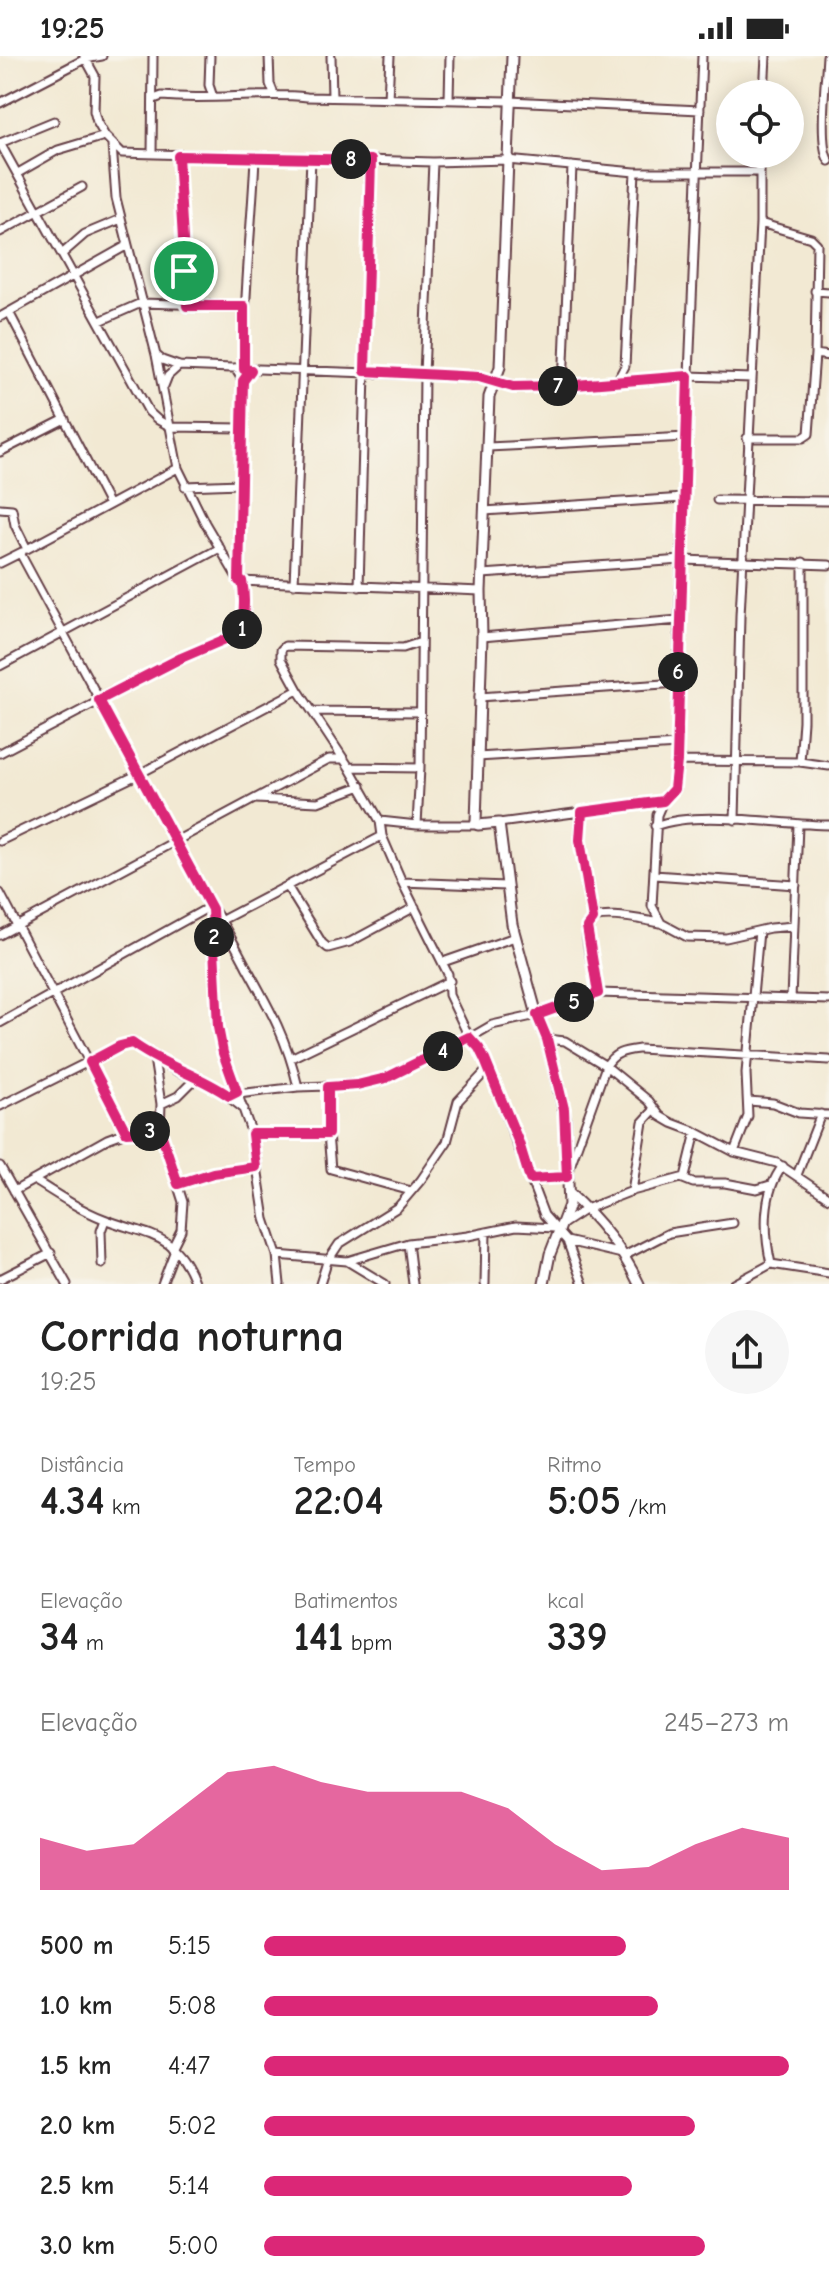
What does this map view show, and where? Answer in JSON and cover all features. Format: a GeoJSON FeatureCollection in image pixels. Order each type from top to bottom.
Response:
{"type":"FeatureCollection","features":[{"type":"Feature","properties":{"kind":"street"},"geometry":{"type":"LineString","coordinates":[[0,103],[84,57],[100,56],[95,76],[94,111],[105,136],[122,153],[433,162],[507,160],[635,172],[759,172]]}},
{"type":"Feature","properties":{"kind":"street"},"geometry":{"type":"LineString","coordinates":[[152,154],[158,97],[154,89],[153,56]]}},
{"type":"Feature","properties":{"kind":"street"},"geometry":{"type":"LineString","coordinates":[[210,56],[209,85],[213,97]]}},
{"type":"Feature","properties":{"kind":"street"},"geometry":{"type":"LineString","coordinates":[[269,56],[269,94]]}},
{"type":"Feature","properties":{"kind":"street"},"geometry":{"type":"LineString","coordinates":[[331,56],[332,97]]}},
{"type":"Feature","properties":{"kind":"street"},"geometry":{"type":"LineString","coordinates":[[388,99],[390,56]]}},
{"type":"Feature","properties":{"kind":"street"},"geometry":{"type":"LineString","coordinates":[[449,99],[450,56]]}},
{"type":"Feature","properties":{"kind":"street"},"geometry":{"type":"LineString","coordinates":[[478,825],[481,591],[489,397],[500,367],[512,56]]}},
{"type":"Feature","properties":{"kind":"street"},"geometry":{"type":"LineString","coordinates":[[661,923],[652,906],[655,826],[663,801],[674,789],[678,745],[679,620],[702,56]]}},
{"type":"Feature","properties":{"kind":"street"},"geometry":{"type":"LineString","coordinates":[[765,80],[766,56]]}},
{"type":"Feature","properties":{"kind":"street"},"geometry":{"type":"LineString","coordinates":[[827,56],[824,152],[829,161]]}},
{"type":"Feature","properties":{"kind":"street"},"geometry":{"type":"LineString","coordinates":[[84,57],[95,76]]}},
{"type":"Feature","properties":{"kind":"street"},"geometry":{"type":"LineString","coordinates":[[203,97],[209,85]]}},
{"type":"Feature","properties":{"kind":"street"},"geometry":{"type":"LineString","coordinates":[[158,97],[269,94],[700,110]]}},
{"type":"Feature","properties":{"kind":"street"},"geometry":{"type":"LineString","coordinates":[[54,121],[1,145],[149,412],[171,427],[242,428]]}},
{"type":"Feature","properties":{"kind":"street"},"geometry":{"type":"LineString","coordinates":[[18,173],[58,150],[105,136]]}},
{"type":"Feature","properties":{"kind":"street"},"geometry":{"type":"LineString","coordinates":[[112,145],[126,246],[156,355],[178,468],[185,486],[241,581]]}},
{"type":"Feature","properties":{"kind":"street"},"geometry":{"type":"LineString","coordinates":[[114,161],[122,153]]}},
{"type":"Feature","properties":{"kind":"street"},"geometry":{"type":"LineString","coordinates":[[178,156],[187,306]]}},
{"type":"Feature","properties":{"kind":"street"},"geometry":{"type":"LineString","coordinates":[[0,753],[181,658],[242,632],[245,611],[241,581],[240,484],[244,306],[252,232],[255,157]]}},
{"type":"Feature","properties":{"kind":"street"},"geometry":{"type":"LineString","coordinates":[[294,584],[311,158]]}},
{"type":"Feature","properties":{"kind":"street"},"geometry":{"type":"LineString","coordinates":[[359,587],[371,160]]}},
{"type":"Feature","properties":{"kind":"street"},"geometry":{"type":"LineString","coordinates":[[417,825],[424,374],[433,162]]}},
{"type":"Feature","properties":{"kind":"street"},"geometry":{"type":"LineString","coordinates":[[563,386],[572,166]]}},
{"type":"Feature","properties":{"kind":"street"},"geometry":{"type":"LineString","coordinates":[[735,820],[747,438],[760,223],[759,168]]}},
{"type":"Feature","properties":{"kind":"street"},"geometry":{"type":"LineString","coordinates":[[617,381],[625,366],[635,172]]}},
{"type":"Feature","properties":{"kind":"street"},"geometry":{"type":"LineString","coordinates":[[0,232],[82,187]]}},
{"type":"Feature","properties":{"kind":"street"},"geometry":{"type":"LineString","coordinates":[[62,254],[85,234],[121,219]]}},
{"type":"Feature","properties":{"kind":"street"},"geometry":{"type":"LineString","coordinates":[[747,438],[803,438],[809,434],[815,354],[818,248],[815,241],[760,223]]}},
{"type":"Feature","properties":{"kind":"street"},"geometry":{"type":"LineString","coordinates":[[0,317],[126,246]]}},
{"type":"Feature","properties":{"kind":"street"},"geometry":{"type":"LineString","coordinates":[[815,291],[829,292]]}},
{"type":"Feature","properties":{"kind":"street"},"geometry":{"type":"LineString","coordinates":[[100,321],[141,303],[244,306]]}},
{"type":"Feature","properties":{"kind":"street"},"geometry":{"type":"LineString","coordinates":[[9,312],[109,505]]}},
{"type":"Feature","properties":{"kind":"street"},"geometry":{"type":"LineString","coordinates":[[815,354],[829,356]]}},
{"type":"Feature","properties":{"kind":"street"},"geometry":{"type":"LineString","coordinates":[[156,355],[179,366],[479,377],[513,387],[688,376],[752,378]]}},
{"type":"Feature","properties":{"kind":"street"},"geometry":{"type":"LineString","coordinates":[[163,388],[168,376],[179,366]]}},
{"type":"Feature","properties":{"kind":"street"},"geometry":{"type":"LineString","coordinates":[[625,366],[637,379]]}},
{"type":"Feature","properties":{"kind":"street"},"geometry":{"type":"LineString","coordinates":[[243,369],[243,381]]}},
{"type":"Feature","properties":{"kind":"street"},"geometry":{"type":"LineString","coordinates":[[0,452],[65,419]]}},
{"type":"Feature","properties":{"kind":"street"},"geometry":{"type":"LineString","coordinates":[[488,447],[687,437]]}},
{"type":"Feature","properties":{"kind":"street"},"geometry":{"type":"LineString","coordinates":[[0,563],[178,468]]}},
{"type":"Feature","properties":{"kind":"street"},"geometry":{"type":"LineString","coordinates":[[185,486],[240,484]]}},
{"type":"Feature","properties":{"kind":"street"},"geometry":{"type":"LineString","coordinates":[[484,511],[684,498]]}},
{"type":"Feature","properties":{"kind":"street"},"geometry":{"type":"LineString","coordinates":[[717,500],[829,501]]}},
{"type":"Feature","properties":{"kind":"street"},"geometry":{"type":"LineString","coordinates":[[0,508],[12,509],[23,551],[64,633],[270,1008],[291,1058],[298,1087]]}},
{"type":"Feature","properties":{"kind":"street"},"geometry":{"type":"LineString","coordinates":[[0,666],[220,548]]}},
{"type":"Feature","properties":{"kind":"street"},"geometry":{"type":"LineString","coordinates":[[482,574],[682,560],[829,565]]}},
{"type":"Feature","properties":{"kind":"street"},"geometry":{"type":"LineString","coordinates":[[800,762],[803,562]]}},
{"type":"Feature","properties":{"kind":"street"},"geometry":{"type":"LineString","coordinates":[[241,581],[481,591]]}},
{"type":"Feature","properties":{"kind":"street"},"geometry":{"type":"LineString","coordinates":[[482,637],[679,620]]}},
{"type":"Feature","properties":{"kind":"street"},"geometry":{"type":"LineString","coordinates":[[421,642],[403,648],[285,646],[281,650],[281,659],[380,821],[382,836],[402,882],[443,962],[450,981],[449,995],[469,1037],[479,1048],[519,1143],[544,1215],[559,1228],[567,1241],[583,1284]]}},
{"type":"Feature","properties":{"kind":"street"},"geometry":{"type":"LineString","coordinates":[[403,648],[421,656]]}},
{"type":"Feature","properties":{"kind":"street"},"geometry":{"type":"LineString","coordinates":[[479,697],[678,683]]}},
{"type":"Feature","properties":{"kind":"street"},"geometry":{"type":"LineString","coordinates":[[0,841],[139,774],[298,690]]}},
{"type":"Feature","properties":{"kind":"street"},"geometry":{"type":"LineString","coordinates":[[312,711],[419,712]]}},
{"type":"Feature","properties":{"kind":"street"},"geometry":{"type":"LineString","coordinates":[[329,759],[334,745]]}},
{"type":"Feature","properties":{"kind":"street"},"geometry":{"type":"LineString","coordinates":[[477,757],[678,745]]}},
{"type":"Feature","properties":{"kind":"street"},"geometry":{"type":"LineString","coordinates":[[0,935],[176,838],[329,759],[344,759]]}},
{"type":"Feature","properties":{"kind":"street"},"geometry":{"type":"LineString","coordinates":[[677,761],[800,762],[829,766]]}},
{"type":"Feature","properties":{"kind":"street"},"geometry":{"type":"LineString","coordinates":[[349,767],[420,768]]}},
{"type":"Feature","properties":{"kind":"street"},"geometry":{"type":"LineString","coordinates":[[254,799],[318,802],[361,786]]}},
{"type":"Feature","properties":{"kind":"street"},"geometry":{"type":"LineString","coordinates":[[380,821],[417,825],[478,825],[663,801]]}},
{"type":"Feature","properties":{"kind":"street"},"geometry":{"type":"LineString","coordinates":[[582,812],[580,840],[593,919],[587,927],[588,942],[598,993]]}},
{"type":"Feature","properties":{"kind":"street"},"geometry":{"type":"LineString","coordinates":[[655,826],[675,820],[829,825]]}},
{"type":"Feature","properties":{"kind":"street"},"geometry":{"type":"LineString","coordinates":[[499,823],[515,937],[547,1039],[565,1117],[569,1205],[550,1254],[544,1284]]}},
{"type":"Feature","properties":{"kind":"street"},"geometry":{"type":"LineString","coordinates":[[791,999],[798,825]]}},
{"type":"Feature","properties":{"kind":"street"},"geometry":{"type":"LineString","coordinates":[[214,933],[222,920],[382,836]]}},
{"type":"Feature","properties":{"kind":"street"},"geometry":{"type":"LineString","coordinates":[[654,875],[796,885]]}},
{"type":"Feature","properties":{"kind":"street"},"geometry":{"type":"LineString","coordinates":[[402,882],[506,886]]}},
{"type":"Feature","properties":{"kind":"street"},"geometry":{"type":"LineString","coordinates":[[287,886],[314,932],[328,948],[350,942],[413,904],[418,883]]}},
{"type":"Feature","properties":{"kind":"street"},"geometry":{"type":"LineString","coordinates":[[0,893],[126,1132]]}},
{"type":"Feature","properties":{"kind":"street"},"geometry":{"type":"LineString","coordinates":[[212,907],[218,1027],[235,1094],[245,1111],[252,1134],[265,1219],[277,1255],[280,1284]]}},
{"type":"Feature","properties":{"kind":"street"},"geometry":{"type":"LineString","coordinates":[[0,1023],[212,907]]}},
{"type":"Feature","properties":{"kind":"street"},"geometry":{"type":"LineString","coordinates":[[593,919],[619,916],[661,923],[687,937],[726,938],[794,926]]}},
{"type":"Feature","properties":{"kind":"street"},"geometry":{"type":"LineString","coordinates":[[734,1152],[746,1123],[749,1101],[746,1073],[759,931]]}},
{"type":"Feature","properties":{"kind":"street"},"geometry":{"type":"LineString","coordinates":[[443,962],[471,955],[515,937]]}},
{"type":"Feature","properties":{"kind":"street"},"geometry":{"type":"LineString","coordinates":[[291,1058],[450,981]]}},
{"type":"Feature","properties":{"kind":"street"},"geometry":{"type":"LineString","coordinates":[[0,1106],[132,1043],[154,1058],[235,1094],[357,1085],[386,1078],[492,1025],[537,1015],[598,993],[829,1000]]}},
{"type":"Feature","properties":{"kind":"street"},"geometry":{"type":"LineString","coordinates":[[547,1039],[565,1041],[606,1066],[672,1123],[734,1152],[783,1166],[829,1198]]}},
{"type":"Feature","properties":{"kind":"street"},"geometry":{"type":"LineString","coordinates":[[567,1176],[606,1066],[621,1052],[639,1049],[829,1060]]}},
{"type":"Feature","properties":{"kind":"street"},"geometry":{"type":"LineString","coordinates":[[154,1058],[161,1104],[160,1130],[178,1184],[183,1216],[162,1284]]}},
{"type":"Feature","properties":{"kind":"street"},"geometry":{"type":"LineString","coordinates":[[320,1284],[329,1258],[345,1239],[398,1207],[441,1153],[458,1101],[488,1069]]}},
{"type":"Feature","properties":{"kind":"street"},"geometry":{"type":"LineString","coordinates":[[161,1104],[178,1096],[196,1078]]}},
{"type":"Feature","properties":{"kind":"street"},"geometry":{"type":"LineString","coordinates":[[328,1087],[329,1165],[333,1170],[411,1191]]}},
{"type":"Feature","properties":{"kind":"street"},"geometry":{"type":"LineString","coordinates":[[749,1101],[773,1103],[799,1113],[825,1114],[797,1175]]}},
{"type":"Feature","properties":{"kind":"street"},"geometry":{"type":"LineString","coordinates":[[632,1191],[643,1122],[654,1110]]}},
{"type":"Feature","properties":{"kind":"street"},"geometry":{"type":"LineString","coordinates":[[14,1191],[96,1144],[126,1132],[160,1130]]}},
{"type":"Feature","properties":{"kind":"street"},"geometry":{"type":"LineString","coordinates":[[683,1179],[689,1169],[696,1132]]}},
{"type":"Feature","properties":{"kind":"street"},"geometry":{"type":"LineString","coordinates":[[252,1134],[328,1134]]}},
{"type":"Feature","properties":{"kind":"street"},"geometry":{"type":"LineString","coordinates":[[0,1166],[67,1284]]}},
{"type":"Feature","properties":{"kind":"street"},"geometry":{"type":"LineString","coordinates":[[771,1264],[766,1239],[770,1185],[783,1166]]}},
{"type":"Feature","properties":{"kind":"street"},"geometry":{"type":"LineString","coordinates":[[178,1184],[213,1173],[256,1167]]}},
{"type":"Feature","properties":{"kind":"street"},"geometry":{"type":"LineString","coordinates":[[530,1179],[567,1176]]}},
{"type":"Feature","properties":{"kind":"street"},"geometry":{"type":"LineString","coordinates":[[347,1261],[408,1243],[468,1236],[516,1226],[559,1228],[586,1209],[632,1191],[683,1179],[693,1183],[725,1183],[757,1189],[770,1185]]}},
{"type":"Feature","properties":{"kind":"street"},"geometry":{"type":"LineString","coordinates":[[34,1180],[105,1220],[153,1234],[174,1249],[184,1261],[195,1284]]}},
{"type":"Feature","properties":{"kind":"street"},"geometry":{"type":"LineString","coordinates":[[569,1193],[623,1255],[639,1284]]}},
{"type":"Feature","properties":{"kind":"street"},"geometry":{"type":"LineString","coordinates":[[102,1264],[101,1231],[105,1220]]}},
{"type":"Feature","properties":{"kind":"street"},"geometry":{"type":"LineString","coordinates":[[567,1241],[623,1255],[669,1233],[733,1223]]}},
{"type":"Feature","properties":{"kind":"street"},"geometry":{"type":"LineString","coordinates":[[485,1284],[486,1232]]}},
{"type":"Feature","properties":{"kind":"street"},"geometry":{"type":"LineString","coordinates":[[408,1243],[413,1284]]}},
{"type":"Feature","properties":{"kind":"street"},"geometry":{"type":"LineString","coordinates":[[0,1279],[51,1253]]}},
{"type":"Feature","properties":{"kind":"street"},"geometry":{"type":"LineString","coordinates":[[277,1255],[347,1261],[385,1284]]}},
{"type":"Feature","properties":{"kind":"street"},"geometry":{"type":"LineString","coordinates":[[734,1284],[771,1264],[829,1273]]}},
{"type":"Feature","properties":{"kind":"route"},"geometry":{"type":"LineString","coordinates":[[178,156],[371,160],[365,371],[479,377],[513,387],[688,376],[678,745],[674,789],[663,801],[582,812],[580,840],[593,919],[587,927],[588,942],[598,993],[537,1015],[547,1039],[564,1109],[567,1177],[530,1179],[519,1143],[485,1060],[469,1037],[386,1078],[357,1085],[328,1087],[328,1134],[252,1134],[256,1167],[213,1173],[178,1184],[160,1130],[126,1132],[90,1062],[132,1043],[177,1071],[229,1096],[237,1092],[223,1053],[218,1027],[212,909],[99,700],[181,658],[242,632],[245,595],[242,581],[239,581],[243,381],[251,370],[244,369],[244,306],[187,306],[184,271],[178,156]]}}]}
